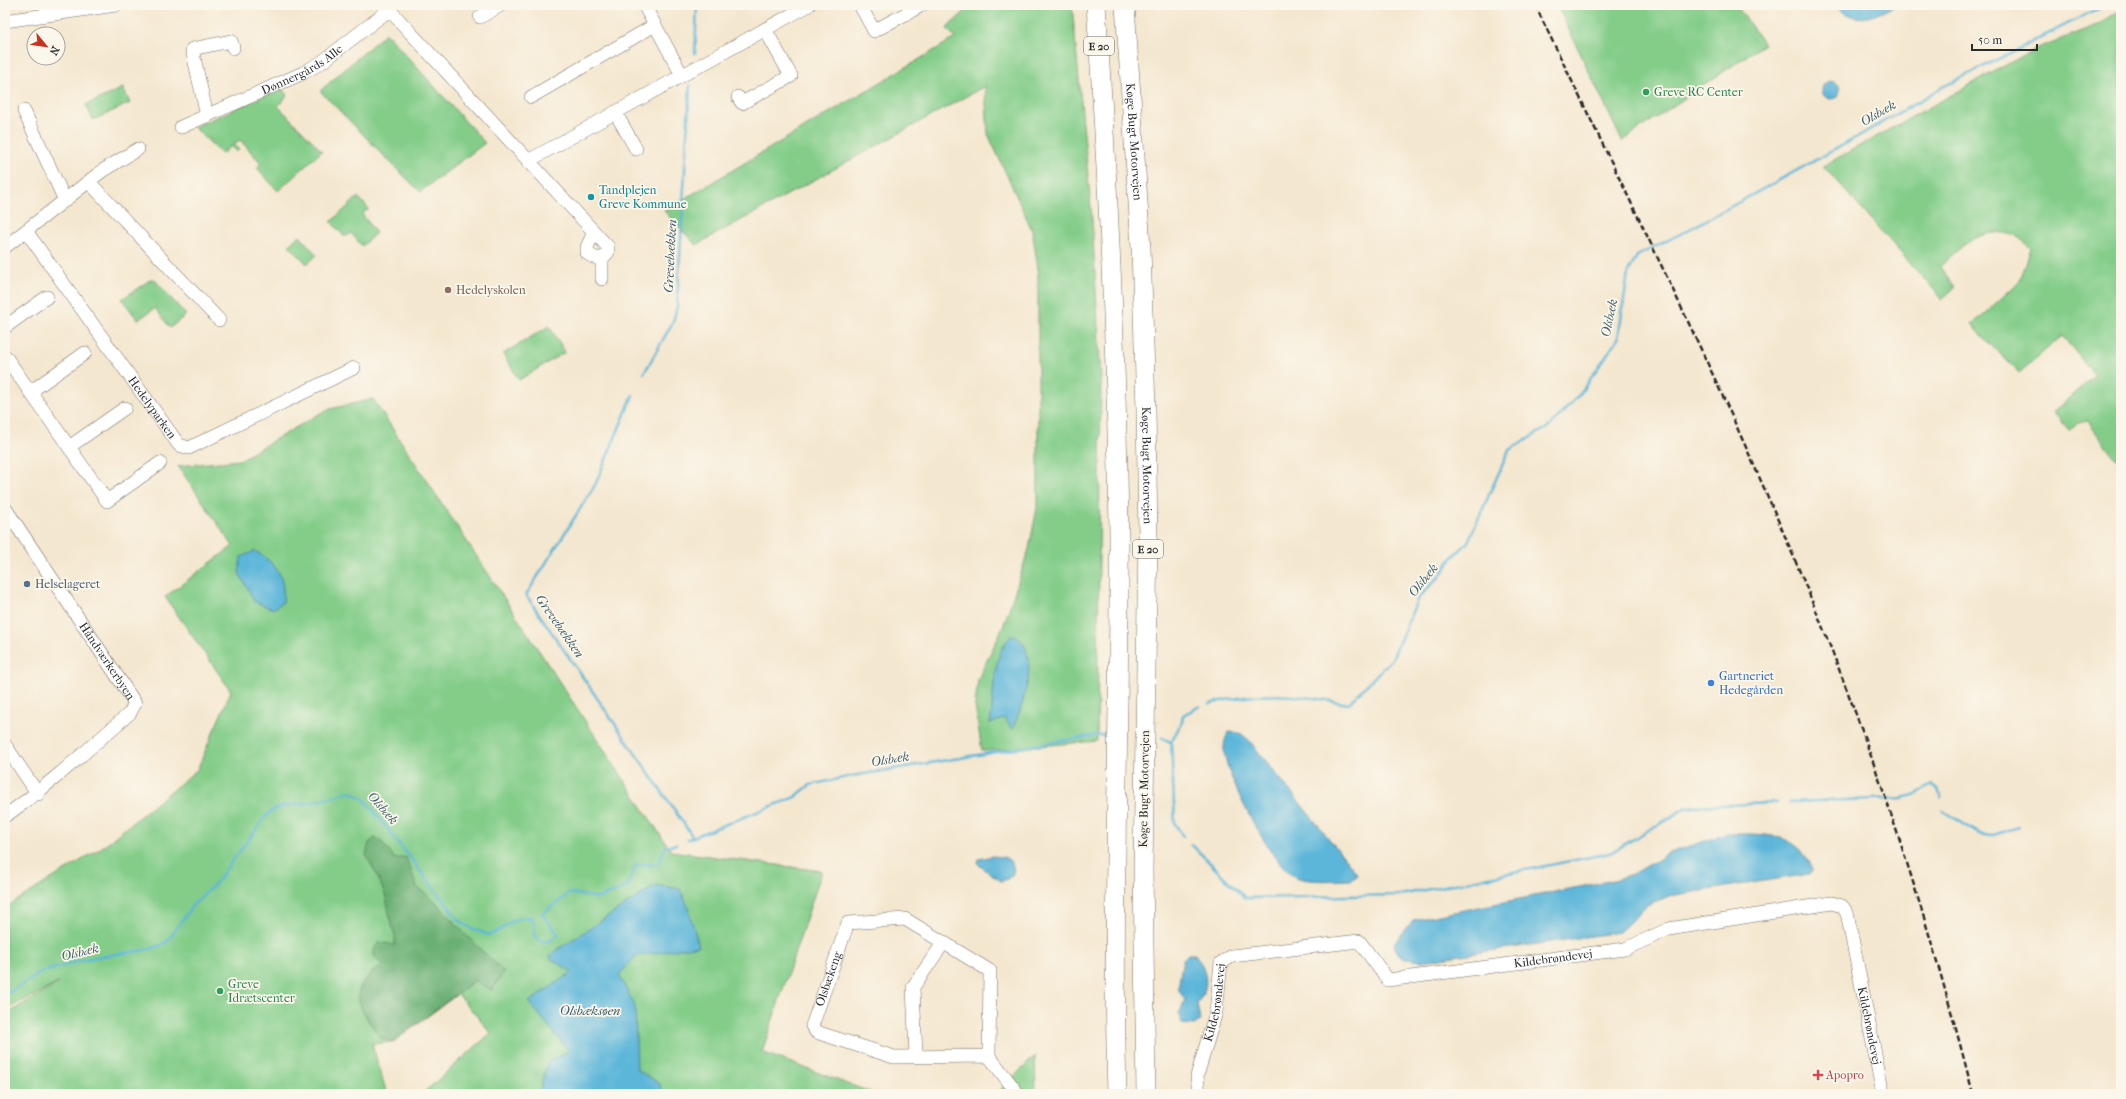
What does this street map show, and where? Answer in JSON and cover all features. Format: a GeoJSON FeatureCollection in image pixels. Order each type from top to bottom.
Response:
{"type":"FeatureCollection","features":[{"type":"Feature","properties":{"kind":"highway"},"geometry":{"type":"LineString","coordinates":[[1084,5],[1087,35],[1102,88]]}},
{"type":"Feature","properties":{"kind":"highway","name":"E 20"},"geometry":{"type":"LineString","coordinates":[[1096,5],[1112,249],[1117,407],[1119,547],[1115,870],[1117,1094]]}},
{"type":"Feature","properties":{"kind":"highway","name":"Køge Bugt Motorvejen"},"geometry":{"type":"LineString","coordinates":[[1125,5],[1141,248],[1147,424],[1148,537],[1143,869],[1146,1094]]}},
{"type":"Feature","properties":{"kind":"street"},"geometry":{"type":"LineString","coordinates":[[5,22],[116,5]]}},
{"type":"Feature","properties":{"kind":"street"},"geometry":{"type":"LineString","coordinates":[[480,17],[501,5]]}},
{"type":"Feature","properties":{"kind":"street"},"geometry":{"type":"LineString","coordinates":[[644,5],[682,75]]}},
{"type":"Feature","properties":{"kind":"street"},"geometry":{"type":"LineString","coordinates":[[528,161],[809,5]]}},
{"type":"Feature","properties":{"kind":"street"},"geometry":{"type":"LineString","coordinates":[[860,5],[874,31],[922,5]]}},
{"type":"Feature","properties":{"kind":"street","name":"Dønnergårds Alle"},"geometry":{"type":"LineString","coordinates":[[181,127],[303,73],[327,58],[387,8],[594,232],[587,246],[587,252],[592,257],[602,259],[602,279]]}},
{"type":"Feature","properties":{"kind":"street"},"geometry":{"type":"LineString","coordinates":[[531,96],[655,25]]}},
{"type":"Feature","properties":{"kind":"street"},"geometry":{"type":"LineString","coordinates":[[738,97],[742,103],[791,76],[765,29]]}},
{"type":"Feature","properties":{"kind":"street"},"geometry":{"type":"LineString","coordinates":[[207,116],[192,49],[231,41],[232,48]]}},
{"type":"Feature","properties":{"kind":"street"},"geometry":{"type":"LineString","coordinates":[[24,111],[66,200]]}},
{"type":"Feature","properties":{"kind":"street"},"geometry":{"type":"LineString","coordinates":[[616,112],[636,149]]}},
{"type":"Feature","properties":{"kind":"street"},"geometry":{"type":"LineString","coordinates":[[6,245],[89,182],[138,149]]}},
{"type":"Feature","properties":{"kind":"street"},"geometry":{"type":"LineString","coordinates":[[89,182],[219,320]]}},
{"type":"Feature","properties":{"kind":"street","name":"Hedelyparken"},"geometry":{"type":"LineString","coordinates":[[26,231],[179,445],[184,448],[189,448],[354,368]]}},
{"type":"Feature","properties":{"kind":"street"},"geometry":{"type":"LineString","coordinates":[[5,327],[46,297]]}},
{"type":"Feature","properties":{"kind":"street"},"geometry":{"type":"LineString","coordinates":[[30,392],[85,353]]}},
{"type":"Feature","properties":{"kind":"street"},"geometry":{"type":"LineString","coordinates":[[5,356],[107,501],[160,463]]}},
{"type":"Feature","properties":{"kind":"street"},"geometry":{"type":"LineString","coordinates":[[69,447],[125,408]]}},
{"type":"Feature","properties":{"kind":"street","name":"Håndværkerbyen"},"geometry":{"type":"LineString","coordinates":[[5,508],[135,703],[130,713],[38,794],[5,816]]}},
{"type":"Feature","properties":{"kind":"street"},"geometry":{"type":"LineString","coordinates":[[5,745],[38,794]]}},
{"type":"Feature","properties":{"kind":"street","name":"Kildebrøndevej"},"geometry":{"type":"LineString","coordinates":[[1199,1094],[1197,1076],[1216,1012],[1221,963],[1232,956],[1359,941],[1388,980],[1625,949],[1669,928],[1832,903],[1842,906],[1847,913],[1883,1094]]}},
{"type":"Feature","properties":{"kind":"street","name":"Olsbækeng"},"geometry":{"type":"LineString","coordinates":[[905,919],[990,972],[989,1056],[894,1056],[816,1032],[812,1026],[848,923],[905,919]]}},
{"type":"Feature","properties":{"kind":"street"},"geometry":{"type":"LineString","coordinates":[[916,1056],[913,987],[944,942]]}},
{"type":"Feature","properties":{"kind":"street"},"geometry":{"type":"LineString","coordinates":[[989,1056],[1018,1094]]}},
{"type":"Feature","properties":{"kind":"green space"},"geometry":{"type":"Polygon","coordinates":[[[972,5],[1072,5],[1092,219],[1101,380],[1097,741],[982,751],[975,706],[978,679],[1003,627],[1029,549],[1038,503],[1038,268],[1032,230],[988,134],[985,86],[696,245],[664,211],[955,38],[947,28],[972,5]]]}},
{"type":"Feature","properties":{"kind":"green space","name":"Greve RC Center"},"geometry":{"type":"Polygon","coordinates":[[[1557,5],[1736,5],[1764,44],[1622,141],[1557,5]]]}},
{"type":"Feature","properties":{"kind":"green space"},"geometry":{"type":"Polygon","coordinates":[[[2121,10],[2121,456],[2117,460],[2087,421],[2078,423],[2070,431],[2053,412],[2095,375],[2062,336],[2019,373],[1972,325],[2020,281],[2031,248],[2016,236],[2002,233],[1991,233],[1972,240],[1964,245],[1940,267],[1955,287],[1942,299],[1823,166],[2035,49],[2097,25],[2121,10]]]}},
{"type":"Feature","properties":{"kind":"green space"},"geometry":{"type":"Polygon","coordinates":[[[386,33],[485,143],[420,192],[320,91],[386,33]]]}},
{"type":"Feature","properties":{"kind":"green space"},"geometry":{"type":"Polygon","coordinates":[[[123,88],[130,103],[93,120],[86,105],[123,88]]]}},
{"type":"Feature","properties":{"kind":"green space"},"geometry":{"type":"Polygon","coordinates":[[[282,88],[287,96],[278,106],[322,151],[278,191],[257,168],[261,163],[240,140],[234,144],[239,150],[236,152],[231,146],[222,154],[194,127],[282,88]]]}},
{"type":"Feature","properties":{"kind":"green space"},"geometry":{"type":"Polygon","coordinates":[[[358,197],[369,209],[362,214],[376,233],[362,246],[351,233],[345,237],[331,222],[358,197]]]}},
{"type":"Feature","properties":{"kind":"green space"},"geometry":{"type":"Polygon","coordinates":[[[299,235],[317,255],[307,264],[289,245],[299,235]]]}},
{"type":"Feature","properties":{"kind":"green space"},"geometry":{"type":"Polygon","coordinates":[[[153,278],[186,315],[170,328],[155,308],[138,320],[122,299],[153,278]]]}},
{"type":"Feature","properties":{"kind":"green space"},"geometry":{"type":"Polygon","coordinates":[[[549,326],[565,352],[519,380],[503,354],[549,326]]]}},
{"type":"Feature","properties":{"kind":"green space"},"geometry":{"type":"Polygon","coordinates":[[[373,399],[671,851],[822,871],[762,1052],[875,1094],[422,1094],[491,1033],[458,994],[393,1042],[372,1044],[387,1094],[5,1094],[5,1015],[60,982],[5,1010],[5,908],[101,848],[197,770],[231,691],[165,597],[233,546],[178,466],[240,460],[326,410],[373,399]]]}},
{"type":"Feature","properties":{"kind":"green space"},"geometry":{"type":"Polygon","coordinates":[[[375,838],[382,842],[395,859],[406,857],[417,887],[437,903],[465,934],[504,972],[492,990],[474,981],[393,1042],[380,1038],[361,1008],[359,999],[359,991],[363,983],[370,974],[382,965],[374,956],[374,949],[380,942],[395,945],[395,936],[386,897],[376,873],[366,855],[369,843],[375,838]]]}},
{"type":"Feature","properties":{"kind":"green space"},"geometry":{"type":"Polygon","coordinates":[[[1035,1056],[1036,1094],[996,1094],[1035,1056]]]}},
{"type":"Feature","properties":{"kind":"water"},"geometry":{"type":"Polygon","coordinates":[[[1833,5],[1897,5],[1872,16],[1858,17],[1850,15],[1833,5]]]}},
{"type":"Feature","properties":{"kind":"water"},"geometry":{"type":"Polygon","coordinates":[[[1831,81],[1837,84],[1840,90],[1837,96],[1831,99],[1825,96],[1822,90],[1825,84],[1831,81]]]}},
{"type":"Feature","properties":{"kind":"water"},"geometry":{"type":"Polygon","coordinates":[[[255,551],[274,566],[281,578],[283,585],[283,602],[273,609],[255,602],[239,573],[241,557],[255,551]]]}},
{"type":"Feature","properties":{"kind":"water"},"geometry":{"type":"Polygon","coordinates":[[[1011,636],[1017,636],[1024,645],[1028,656],[1029,668],[1025,695],[1012,730],[1005,718],[990,724],[996,666],[1004,645],[1011,636]]]}},
{"type":"Feature","properties":{"kind":"water"},"geometry":{"type":"Polygon","coordinates":[[[1229,732],[1240,733],[1248,739],[1356,872],[1357,876],[1351,880],[1306,880],[1294,876],[1284,867],[1273,854],[1250,817],[1232,779],[1226,762],[1224,749],[1225,740],[1229,732]]]}},
{"type":"Feature","properties":{"kind":"water"},"geometry":{"type":"Polygon","coordinates":[[[1726,834],[1771,836],[1788,841],[1801,850],[1812,870],[1809,874],[1669,896],[1648,905],[1619,932],[1421,961],[1403,957],[1395,948],[1394,943],[1414,920],[1614,880],[1635,873],[1667,854],[1726,834]]]}},
{"type":"Feature","properties":{"kind":"water"},"geometry":{"type":"Polygon","coordinates":[[[993,856],[1005,857],[1013,865],[1013,872],[1009,878],[1001,881],[980,866],[978,862],[979,859],[993,856]]]}},
{"type":"Feature","properties":{"kind":"water","name":"Olsbæksøen"},"geometry":{"type":"Polygon","coordinates":[[[656,885],[680,889],[687,904],[699,946],[636,956],[619,975],[635,1006],[637,1070],[659,1083],[664,1094],[544,1094],[540,1090],[547,1063],[569,1051],[529,1002],[572,972],[550,958],[552,953],[656,885]]]}},
{"type":"Feature","properties":{"kind":"water"},"geometry":{"type":"Polygon","coordinates":[[[1188,954],[1195,954],[1205,973],[1206,979],[1204,991],[1197,1003],[1200,1021],[1194,1025],[1182,1024],[1179,1014],[1185,1001],[1178,988],[1183,960],[1188,954]]]}},
{"type":"Feature","properties":{"kind":"waterway","name":"Grevebækken"},"geometry":{"type":"LineString","coordinates":[[695,53],[697,5]]}},
{"type":"Feature","properties":{"kind":"waterway","name":"Olsbæk"},"geometry":{"type":"LineString","coordinates":[[1209,704],[1244,697],[1278,695],[1313,698],[1348,704],[1392,659],[1418,598],[1440,576],[1452,558],[1468,542],[1509,450],[1550,426],[1579,395],[1618,339],[1628,273],[1637,256],[1688,230],[1845,144],[1943,87],[2105,5]]}},
{"type":"Feature","properties":{"kind":"waterway","name":"Grevebækken"},"geometry":{"type":"LineString","coordinates":[[644,373],[673,322],[677,306],[690,85]]}},
{"type":"Feature","properties":{"kind":"waterway","name":"Grevebækken"},"geometry":{"type":"LineString","coordinates":[[633,395],[595,485],[526,595],[693,837]]}},
{"type":"Feature","properties":{"kind":"waterway","name":"Olsbæk"},"geometry":{"type":"LineString","coordinates":[[1162,738],[1171,742],[1182,722],[1183,715],[1200,706]]}},
{"type":"Feature","properties":{"kind":"waterway","name":"Olsbæk"},"geometry":{"type":"LineString","coordinates":[[688,839],[795,797],[810,785],[852,776],[1097,735],[1107,736]]}},
{"type":"Feature","properties":{"kind":"waterway"},"geometry":{"type":"LineString","coordinates":[[1171,742],[1175,824],[1183,836]]}},
{"type":"Feature","properties":{"kind":"waterway"},"geometry":{"type":"LineString","coordinates":[[1789,802],[1902,798],[1914,795],[1933,785],[1938,789],[1941,798]]}},
{"type":"Feature","properties":{"kind":"waterway","name":"Olsbæk"},"geometry":{"type":"LineString","coordinates":[[5,995],[42,972],[91,958],[151,949],[167,942],[193,905],[215,884],[267,815],[283,806],[314,802],[351,791],[365,800],[458,919],[469,927],[489,935],[500,930],[512,921],[530,917],[535,925],[534,935],[540,941],[550,941],[558,934],[542,914],[570,893],[599,898],[627,887],[636,865],[659,864],[664,848],[676,844]]}},
{"type":"Feature","properties":{"kind":"waterway"},"geometry":{"type":"LineString","coordinates":[[1191,844],[1245,898],[1400,895],[1610,853],[1686,808],[1695,806],[1776,803]]}},
{"type":"Feature","properties":{"kind":"waterway"},"geometry":{"type":"LineString","coordinates":[[1943,811],[1980,834],[1990,836],[2019,827]]}},
{"type":"Feature","properties":{"kind":"railway"},"geometry":{"type":"LineString","coordinates":[[1535,5],[1638,216],[1738,429],[1826,636],[1851,700],[1896,830],[1937,962],[1973,1094]]}},
{"type":"Feature","properties":{"kind":"place","name":"Greve RC Center"},"geometry":{"type":"Point","coordinates":[1646,92]}},
{"type":"Feature","properties":{"kind":"place","name":"Tandplejen Greve Kommune"},"geometry":{"type":"Point","coordinates":[591,197]}},
{"type":"Feature","properties":{"kind":"place","name":"Hedelyskolen"},"geometry":{"type":"Point","coordinates":[448,290]}},
{"type":"Feature","properties":{"kind":"place","name":"Helselageret"},"geometry":{"type":"Point","coordinates":[27,584]}},
{"type":"Feature","properties":{"kind":"place","name":"Gartneriet Hedegården"},"geometry":{"type":"Point","coordinates":[1711,683]}},
{"type":"Feature","properties":{"kind":"place","name":"Greve Idrætscenter"},"geometry":{"type":"Point","coordinates":[220,991]}},
{"type":"Feature","properties":{"kind":"place","name":"Apopro"},"geometry":{"type":"Point","coordinates":[1818,1075]}}]}
